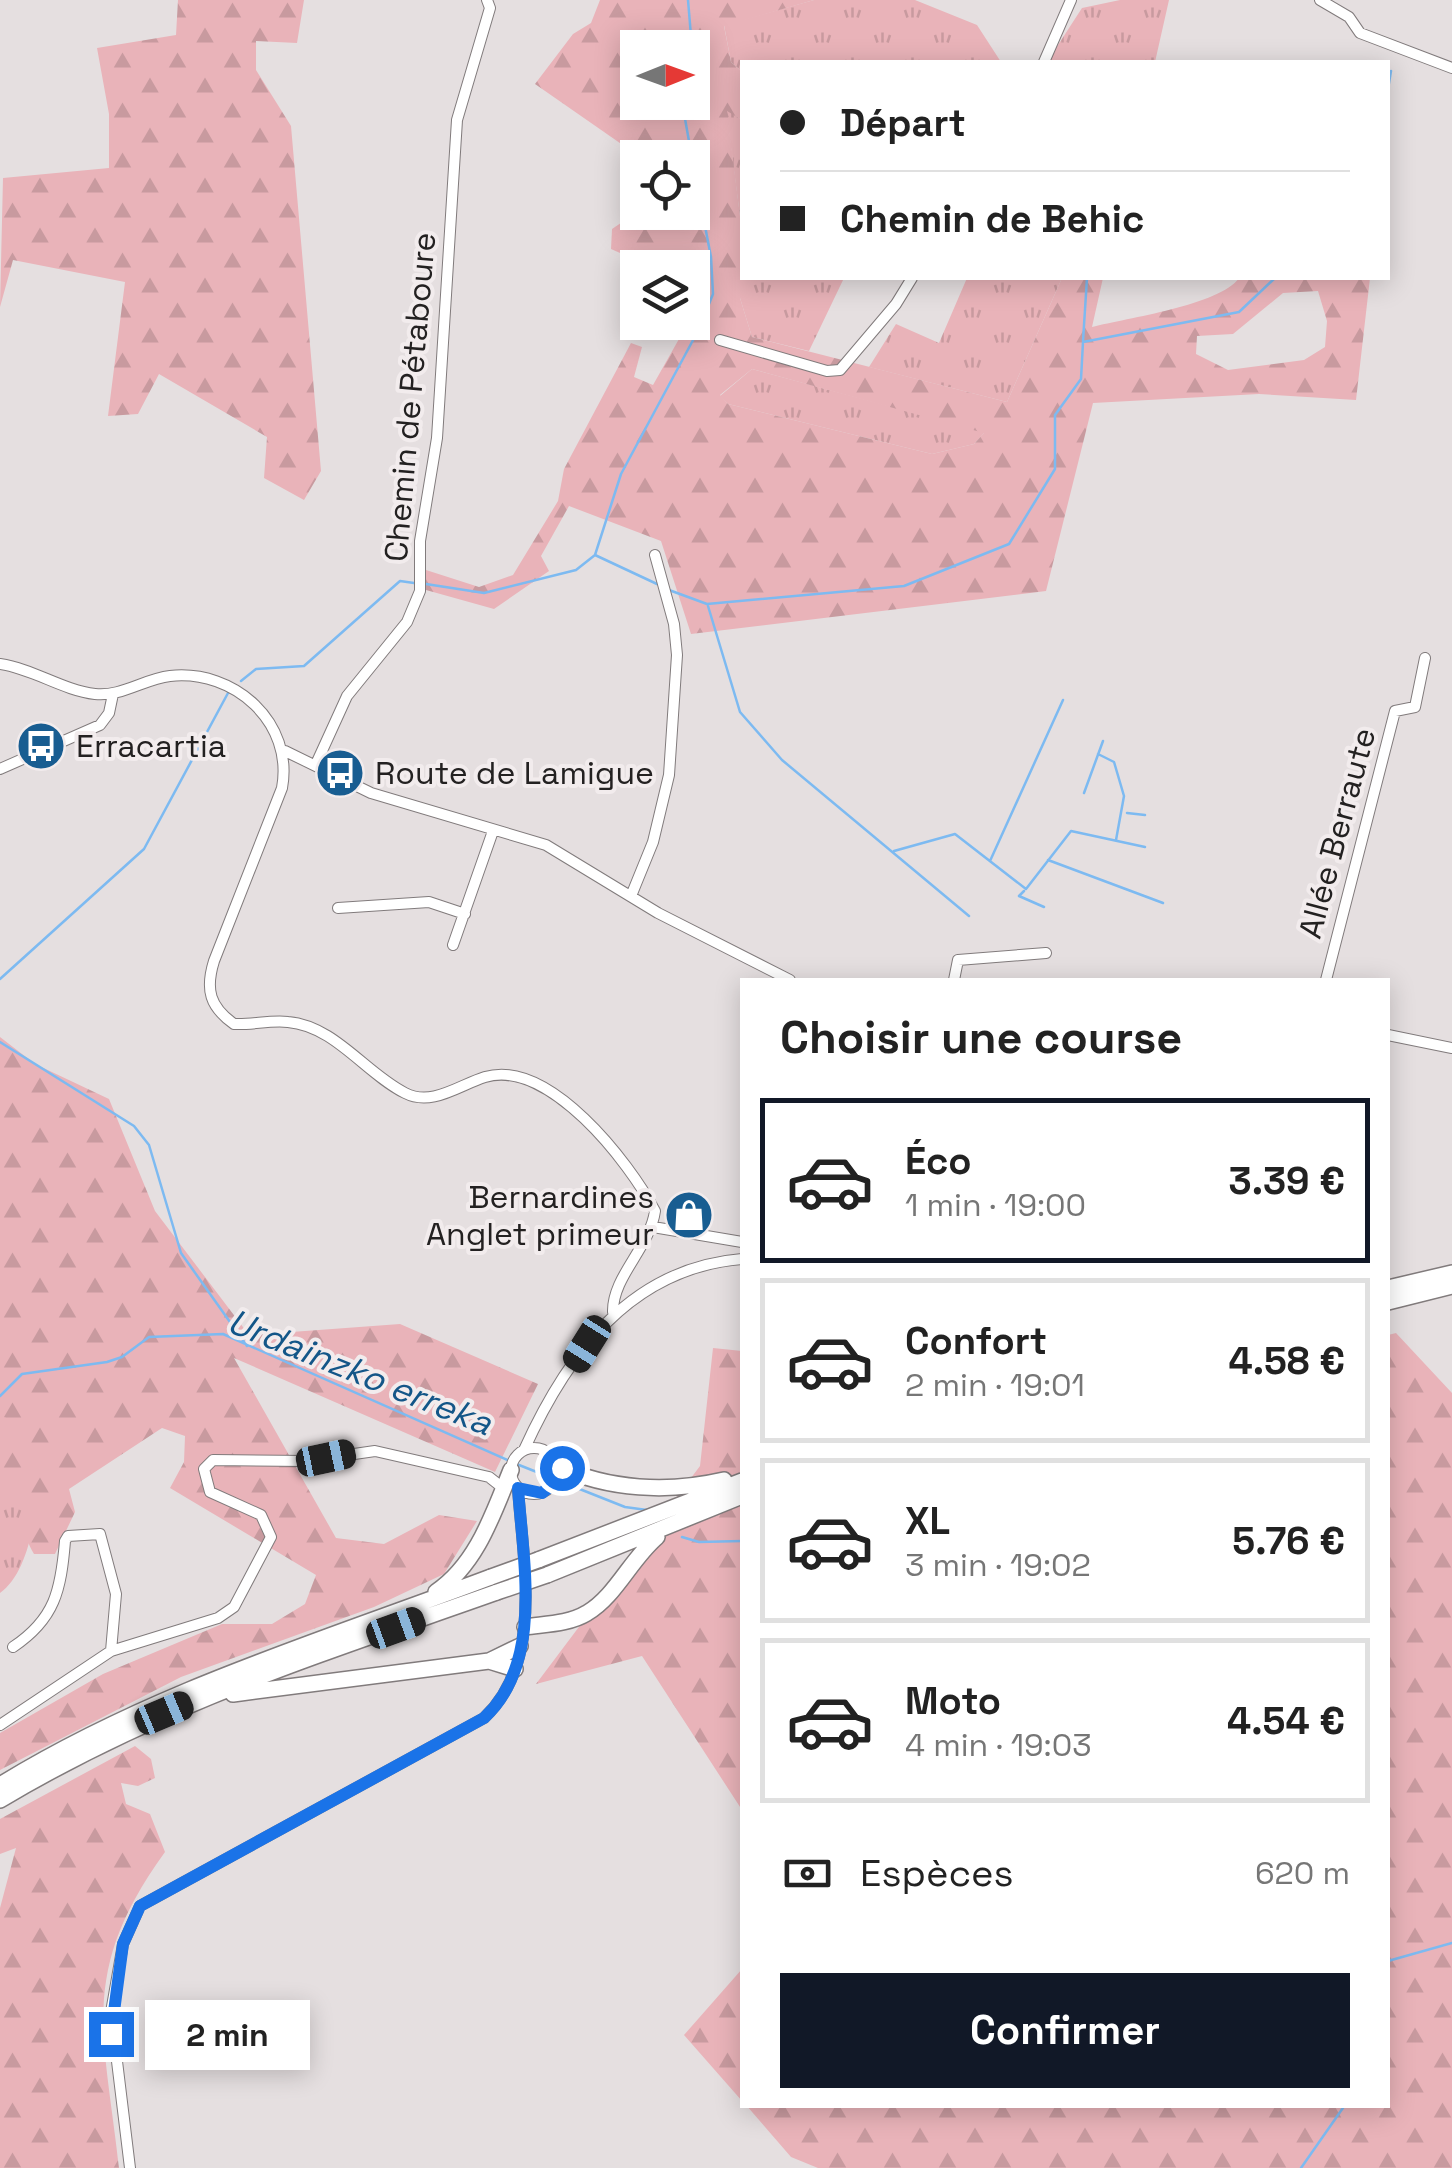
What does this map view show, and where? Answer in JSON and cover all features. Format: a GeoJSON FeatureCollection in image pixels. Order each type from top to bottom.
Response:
{"type":"FeatureCollection","features":[{"type":"Feature","properties":{"kind":"highway"},"geometry":{"type":"LineString","coordinates":[[1390,1288],[1452,1273]]}},
{"type":"Feature","properties":{"kind":"highway"},"geometry":{"type":"LineString","coordinates":[[1390,1302],[1452,1286]]}},
{"type":"Feature","properties":{"kind":"highway"},"geometry":{"type":"LineString","coordinates":[[415,1606],[461,1572],[476,1551],[511,1488],[515,1461]]}},
{"type":"Feature","properties":{"kind":"highway"},"geometry":{"type":"LineString","coordinates":[[556,1475],[665,1488],[740,1478]]}},
{"type":"Feature","properties":{"kind":"highway"},"geometry":{"type":"LineString","coordinates":[[0,1800],[97,1745],[194,1700],[665,1520],[740,1479]]}},
{"type":"Feature","properties":{"kind":"highway"},"geometry":{"type":"LineString","coordinates":[[524,1627],[568,1621],[589,1612],[665,1520],[695,1516],[740,1497]]}},
{"type":"Feature","properties":{"kind":"highway"},"geometry":{"type":"LineString","coordinates":[[0,1785],[62,1749],[185,1690],[415,1606],[494,1585]]}},
{"type":"Feature","properties":{"kind":"highway"},"geometry":{"type":"LineString","coordinates":[[194,1700],[328,1678],[488,1660],[520,1646]]}},
{"type":"Feature","properties":{"kind":"highway"},"geometry":{"type":"LineString","coordinates":[[488,1660],[515,1669]]}},
{"type":"Feature","properties":{"kind":"street"},"geometry":{"type":"LineString","coordinates":[[1045,60],[1071,0]]}},
{"type":"Feature","properties":{"kind":"street"},"geometry":{"type":"LineString","coordinates":[[1320,0],[1349,16],[1360,33],[1452,68]]}},
{"type":"Feature","properties":{"kind":"street","name":"Chemin de Pétaboure"},"geometry":{"type":"LineString","coordinates":[[316,764],[347,696],[407,622],[420,591],[420,541],[437,438],[457,120],[489,4]]}},
{"type":"Feature","properties":{"kind":"street"},"geometry":{"type":"LineString","coordinates":[[720,340],[827,371],[840,370],[896,304],[911,280]]}},
{"type":"Feature","properties":{"kind":"street"},"geometry":{"type":"LineString","coordinates":[[631,896],[653,842],[669,775],[676,655],[674,624],[655,555]]}},
{"type":"Feature","properties":{"kind":"street","name":"Allée Berraute"},"geometry":{"type":"LineString","coordinates":[[1327,978],[1395,711],[1415,708],[1425,658]]}},
{"type":"Feature","properties":{"kind":"street"},"geometry":{"type":"LineString","coordinates":[[0,664],[38,672],[91,694],[113,694],[168,676],[218,681],[250,700],[276,731],[285,751],[282,788],[210,972],[213,1006],[234,1024],[289,1022],[321,1032],[407,1095],[436,1098],[488,1076],[527,1078],[566,1100],[621,1161],[655,1212],[653,1227],[614,1297],[613,1312]]}},
{"type":"Feature","properties":{"kind":"street"},"geometry":{"type":"LineString","coordinates":[[0,768],[100,725],[109,713],[113,694]]}},
{"type":"Feature","properties":{"kind":"street"},"geometry":{"type":"LineString","coordinates":[[285,751],[370,793],[546,845],[631,896],[786,978]]}},
{"type":"Feature","properties":{"kind":"street"},"geometry":{"type":"LineString","coordinates":[[453,945],[492,831]]}},
{"type":"Feature","properties":{"kind":"street"},"geometry":{"type":"LineString","coordinates":[[338,908],[429,902],[465,914]]}},
{"type":"Feature","properties":{"kind":"street"},"geometry":{"type":"LineString","coordinates":[[954,978],[958,960],[1046,953]]}},
{"type":"Feature","properties":{"kind":"street"},"geometry":{"type":"LineString","coordinates":[[1390,1034],[1452,1048]]}},
{"type":"Feature","properties":{"kind":"street"},"geometry":{"type":"LineString","coordinates":[[653,1227],[740,1242]]}},
{"type":"Feature","properties":{"kind":"street"},"geometry":{"type":"LineString","coordinates":[[515,1461],[587,1344],[613,1312],[667,1278],[720,1261],[740,1259]]}},
{"type":"Feature","properties":{"kind":"street"},"geometry":{"type":"LineString","coordinates":[[520,1515],[532,1494],[556,1475],[541,1449],[538,1420]]}},
{"type":"Feature","properties":{"kind":"street"},"geometry":{"type":"LineString","coordinates":[[515,1461],[541,1449]]}},
{"type":"Feature","properties":{"kind":"street"},"geometry":{"type":"LineString","coordinates":[[0,1726],[111,1651],[218,1618],[234,1607],[271,1537],[261,1515],[210,1492],[204,1469],[213,1460],[306,1461],[375,1451],[489,1477],[532,1494]]}},
{"type":"Feature","properties":{"kind":"street"},"geometry":{"type":"LineString","coordinates":[[130,2168],[130,2139],[111,2034],[111,2012],[123,1944],[140,1906],[484,1718],[500,1703],[515,1669],[524,1627],[520,1515],[511,1488]]}},
{"type":"Feature","properties":{"kind":"street"},"geometry":{"type":"LineString","coordinates":[[13,1647],[47,1618],[59,1596],[68,1536],[86,1533],[100,1534],[113,1577],[111,1651]]}},
{"type":"Feature","properties":{"kind":"green space"},"geometry":{"type":"Polygon","coordinates":[[[178,0],[304,0],[297,43],[256,41],[256,70],[291,126],[321,471],[304,500],[264,478],[267,437],[159,374],[138,414],[108,416],[125,282],[13,260],[0,307],[3,178],[109,168],[109,114],[97,48],[176,35],[178,0]]]}},
{"type":"Feature","properties":{"kind":"green space"},"geometry":{"type":"Polygon","coordinates":[[[600,0],[814,0],[724,26],[731,62],[740,70],[740,119],[727,111],[740,216],[740,298],[752,337],[1007,402],[1061,280],[1103,280],[1092,327],[1193,303],[1213,296],[1237,280],[1370,280],[1356,400],[1259,394],[1093,403],[1046,591],[691,634],[661,541],[569,506],[541,556],[549,571],[494,609],[426,590],[426,570],[479,587],[513,575],[558,501],[564,469],[631,343],[642,347],[634,377],[653,385],[678,340],[710,340],[710,250],[620,253],[611,249],[612,229],[620,224],[620,230],[710,230],[710,140],[620,140],[620,143],[535,84],[573,34],[591,23],[600,0]],[[1318,291],[1283,293],[1233,334],[1197,336],[1196,354],[1228,370],[1304,360],[1325,347],[1327,321],[1318,291]],[[752,369],[720,395],[728,404],[932,454],[974,444],[984,433],[752,369]]]}},
{"type":"Feature","properties":{"kind":"green space"},"geometry":{"type":"Polygon","coordinates":[[[814,0],[915,0],[977,25],[1000,60],[740,60],[740,70],[731,62],[724,25],[814,0]]]}},
{"type":"Feature","properties":{"kind":"green space"},"geometry":{"type":"Polygon","coordinates":[[[1120,0],[1169,0],[1155,60],[1048,60],[1082,8],[1120,0]]]}},
{"type":"Feature","properties":{"kind":"green space"},"geometry":{"type":"Polygon","coordinates":[[[726,109],[740,119],[740,216],[726,109]]]}},
{"type":"Feature","properties":{"kind":"green space"},"geometry":{"type":"Polygon","coordinates":[[[740,280],[843,280],[809,351],[752,337],[740,298],[740,280]]]}},
{"type":"Feature","properties":{"kind":"green space"},"geometry":{"type":"Polygon","coordinates":[[[966,280],[1061,280],[1007,402],[869,367],[896,324],[939,343],[966,280]]]}},
{"type":"Feature","properties":{"kind":"green space"},"geometry":{"type":"Polygon","coordinates":[[[752,369],[985,432],[974,444],[932,454],[728,404],[720,396],[752,369]]]}},
{"type":"Feature","properties":{"kind":"green space"},"geometry":{"type":"Polygon","coordinates":[[[0,1037],[35,1064],[109,1099],[155,1211],[249,1335],[400,1324],[538,1384],[495,1472],[234,1358],[336,1538],[384,1544],[439,1515],[477,1521],[444,1574],[374,1607],[181,1677],[0,1770],[0,1733],[103,1674],[222,1624],[272,1624],[305,1604],[316,1575],[170,1488],[184,1462],[185,1436],[162,1428],[69,1489],[75,1512],[55,1554],[34,1554],[24,1524],[30,1493],[23,1482],[0,1495],[0,1464],[21,1430],[20,1422],[0,1416],[0,1037]]]}},
{"type":"Feature","properties":{"kind":"green space"},"geometry":{"type":"Polygon","coordinates":[[[1396,1333],[1452,1393],[1452,2168],[818,2168],[791,2157],[749,2108],[1390,2108],[1390,1334],[1396,1333]]]}},
{"type":"Feature","properties":{"kind":"green space"},"geometry":{"type":"Polygon","coordinates":[[[713,1348],[740,1351],[740,1807],[642,1656],[536,1684],[700,1466],[713,1348]]]}},
{"type":"Feature","properties":{"kind":"green space"},"geometry":{"type":"Polygon","coordinates":[[[44,1389],[33,1528],[15,1577],[0,1593],[0,1403],[44,1389]]]}},
{"type":"Feature","properties":{"kind":"green space"},"geometry":{"type":"Polygon","coordinates":[[[135,1746],[151,1759],[155,1778],[138,1786],[121,1783],[126,1804],[150,1814],[165,1852],[137,1894],[108,1969],[104,2040],[119,2168],[0,2168],[0,1908],[16,1848],[0,1854],[0,1819],[135,1746]]]}},
{"type":"Feature","properties":{"kind":"green space"},"geometry":{"type":"Polygon","coordinates":[[[740,1971],[740,2099],[684,2035],[740,1971]]]}},
{"type":"Feature","properties":{"kind":"waterway"},"geometry":{"type":"LineString","coordinates":[[688,0],[690,30]]}},
{"type":"Feature","properties":{"kind":"waterway"},"geometry":{"type":"LineString","coordinates":[[1390,77],[1391,71]]}},
{"type":"Feature","properties":{"kind":"waterway"},"geometry":{"type":"LineString","coordinates":[[685,120],[689,140]]}},
{"type":"Feature","properties":{"kind":"waterway"},"geometry":{"type":"LineString","coordinates":[[426,584],[484,593],[576,570],[595,555],[621,474],[699,329],[713,294],[706,230]]}},
{"type":"Feature","properties":{"kind":"waterway"},"geometry":{"type":"LineString","coordinates":[[1083,341],[1087,280]]}},
{"type":"Feature","properties":{"kind":"waterway"},"geometry":{"type":"LineString","coordinates":[[669,590],[707,604],[904,586],[1009,544],[1055,469],[1055,415],[1081,379],[1083,342],[1239,312],[1273,280]]}},
{"type":"Feature","properties":{"kind":"waterway"},"geometry":{"type":"LineString","coordinates":[[595,555],[657,584]]}},
{"type":"Feature","properties":{"kind":"waterway"},"geometry":{"type":"LineString","coordinates":[[241,681],[256,669],[304,666],[400,581],[414,583]]}},
{"type":"Feature","properties":{"kind":"waterway"},"geometry":{"type":"LineString","coordinates":[[708,606],[740,712],[782,760],[969,916]]}},
{"type":"Feature","properties":{"kind":"waterway"},"geometry":{"type":"LineString","coordinates":[[0,979],[144,849],[228,693]]}},
{"type":"Feature","properties":{"kind":"waterway"},"geometry":{"type":"LineString","coordinates":[[990,861],[1063,700]]}},
{"type":"Feature","properties":{"kind":"waterway"},"geometry":{"type":"LineString","coordinates":[[1084,793],[1103,741]]}},
{"type":"Feature","properties":{"kind":"waterway"},"geometry":{"type":"LineString","coordinates":[[1098,754],[1114,762],[1124,796],[1116,840]]}},
{"type":"Feature","properties":{"kind":"waterway"},"geometry":{"type":"LineString","coordinates":[[1127,813],[1145,815]]}},
{"type":"Feature","properties":{"kind":"waterway"},"geometry":{"type":"LineString","coordinates":[[894,851],[955,834],[1026,889],[1071,831],[1145,847]]}},
{"type":"Feature","properties":{"kind":"waterway"},"geometry":{"type":"LineString","coordinates":[[1048,860],[1163,903]]}},
{"type":"Feature","properties":{"kind":"waterway"},"geometry":{"type":"LineString","coordinates":[[1024,891],[1019,896],[1044,907]]}},
{"type":"Feature","properties":{"kind":"waterway"},"geometry":{"type":"LineString","coordinates":[[0,1042],[134,1126],[149,1145],[181,1253],[247,1346]]}},
{"type":"Feature","properties":{"kind":"waterway","name":"Urdainzko erreka"},"geometry":{"type":"LineString","coordinates":[[0,1396],[22,1374],[107,1362],[122,1357],[149,1337],[223,1334],[514,1463],[625,1507],[647,1510]]}},
{"type":"Feature","properties":{"kind":"waterway","name":"Urdainzko erreka"},"geometry":{"type":"LineString","coordinates":[[682,1537],[699,1542],[740,1541]]}},
{"type":"Feature","properties":{"kind":"waterway"},"geometry":{"type":"LineString","coordinates":[[1390,1960],[1452,1943]]}},
{"type":"Feature","properties":{"kind":"waterway","name":"Urdainzko erreka"},"geometry":{"type":"LineString","coordinates":[[1301,2168],[1343,2108]]}},
{"type":"Feature","properties":{"kind":"place","name":"Erracartia"},"geometry":{"type":"Point","coordinates":[41,746]}},
{"type":"Feature","properties":{"kind":"place","name":"Route de Lamigue"},"geometry":{"type":"Point","coordinates":[340,773]}},
{"type":"Feature","properties":{"kind":"place","name":"Bernardines Anglet primeur"},"geometry":{"type":"Point","coordinates":[689,1215]}},
{"type":"Feature","properties":{"kind":"route"},"geometry":{"type":"LineString","coordinates":[[111,2034],[123,1944],[140,1906],[484,1718],[500,1703],[514,1674],[524,1627],[518,1488],[525,1493],[542,1493],[553,1484],[556,1466],[562,1468]]}}]}
